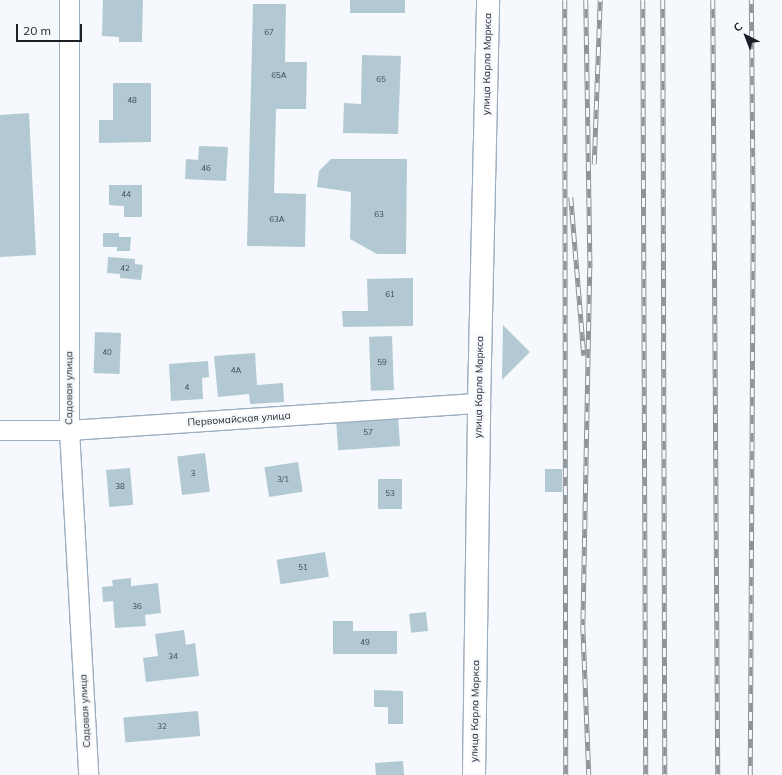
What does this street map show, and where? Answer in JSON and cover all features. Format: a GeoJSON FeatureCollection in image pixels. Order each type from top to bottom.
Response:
{"type":"FeatureCollection","features":[{"type":"Feature","properties":{"kind":"street","name":"Садовая улица"},"geometry":{"type":"LineString","coordinates":[[69,0],[69,430],[88,775]]}},
{"type":"Feature","properties":{"kind":"street","name":"улица Карла Маркса"},"geometry":{"type":"LineString","coordinates":[[474,775],[479,403],[488,0]]}},
{"type":"Feature","properties":{"kind":"street","name":"Первомайская улица"},"geometry":{"type":"LineString","coordinates":[[0,430],[69,430],[479,403]]}},
{"type":"Feature","properties":{"kind":"building"},"geometry":{"type":"Polygon","coordinates":[[[103,0],[143,0],[142,42],[119,42],[119,37],[102,36],[103,0]]]}},
{"type":"Feature","properties":{"kind":"building"},"geometry":{"type":"Polygon","coordinates":[[[350,0],[405,0],[405,13],[350,13],[350,0]]]}},
{"type":"Feature","properties":{"kind":"building"},"geometry":{"type":"Polygon","coordinates":[[[253,4],[286,4],[285,62],[307,62],[306,109],[276,109],[274,193],[306,194],[305,247],[247,246],[253,4]]]}},
{"type":"Feature","properties":{"kind":"building"},"geometry":{"type":"Polygon","coordinates":[[[362,55],[401,56],[398,134],[343,133],[344,103],[361,104],[362,55]]]}},
{"type":"Feature","properties":{"kind":"building"},"geometry":{"type":"Polygon","coordinates":[[[113,83],[151,83],[151,142],[99,143],[99,120],[113,120],[113,83]]]}},
{"type":"Feature","properties":{"kind":"building"},"geometry":{"type":"Polygon","coordinates":[[[29,113],[36,255],[0,257],[0,115],[29,113]]]}},
{"type":"Feature","properties":{"kind":"building"},"geometry":{"type":"Polygon","coordinates":[[[199,146],[228,147],[226,181],[185,179],[186,159],[198,160],[199,146]]]}},
{"type":"Feature","properties":{"kind":"building"},"geometry":{"type":"Polygon","coordinates":[[[331,159],[407,159],[406,254],[377,254],[350,239],[351,192],[317,187],[319,171],[331,159]]]}},
{"type":"Feature","properties":{"kind":"building"},"geometry":{"type":"Polygon","coordinates":[[[109,185],[142,185],[142,217],[124,217],[124,206],[109,205],[109,185]]]}},
{"type":"Feature","properties":{"kind":"building"},"geometry":{"type":"Polygon","coordinates":[[[103,233],[119,233],[119,237],[131,237],[130,251],[117,251],[117,247],[103,247],[103,233]]]}},
{"type":"Feature","properties":{"kind":"building"},"geometry":{"type":"Polygon","coordinates":[[[108,257],[135,259],[135,264],[143,265],[141,280],[120,278],[120,274],[107,273],[108,257]]]}},
{"type":"Feature","properties":{"kind":"building"},"geometry":{"type":"Polygon","coordinates":[[[413,278],[413,326],[343,327],[342,311],[368,311],[367,279],[413,278]]]}},
{"type":"Feature","properties":{"kind":"building"},"geometry":{"type":"Polygon","coordinates":[[[503,325],[530,352],[502,380],[503,325]]]}},
{"type":"Feature","properties":{"kind":"building"},"geometry":{"type":"Polygon","coordinates":[[[95,332],[121,333],[120,374],[94,373],[95,332]]]}},
{"type":"Feature","properties":{"kind":"building"},"geometry":{"type":"Polygon","coordinates":[[[392,336],[394,390],[371,391],[369,337],[392,336]]]}},
{"type":"Feature","properties":{"kind":"building"},"geometry":{"type":"Polygon","coordinates":[[[255,353],[257,385],[283,383],[284,402],[250,404],[249,394],[218,397],[214,356],[255,353]]]}},
{"type":"Feature","properties":{"kind":"building"},"geometry":{"type":"Polygon","coordinates":[[[208,361],[209,377],[202,378],[203,399],[171,401],[169,364],[208,361]]]}},
{"type":"Feature","properties":{"kind":"building"},"geometry":{"type":"Polygon","coordinates":[[[398,416],[400,446],[338,450],[336,420],[398,416]]]}},
{"type":"Feature","properties":{"kind":"building"},"geometry":{"type":"Polygon","coordinates":[[[205,453],[210,492],[182,495],[177,456],[205,453]]]}},
{"type":"Feature","properties":{"kind":"building"},"geometry":{"type":"Polygon","coordinates":[[[298,462],[303,492],[269,497],[264,467],[298,462]]]}},
{"type":"Feature","properties":{"kind":"building"},"geometry":{"type":"Polygon","coordinates":[[[130,468],[133,505],[109,507],[106,470],[130,468]]]}},
{"type":"Feature","properties":{"kind":"building"},"geometry":{"type":"Polygon","coordinates":[[[545,469],[562,469],[562,492],[545,492],[545,469]]]}},
{"type":"Feature","properties":{"kind":"building"},"geometry":{"type":"Polygon","coordinates":[[[378,479],[402,479],[402,509],[378,509],[378,479]]]}},
{"type":"Feature","properties":{"kind":"building"},"geometry":{"type":"Polygon","coordinates":[[[325,552],[329,577],[281,584],[277,560],[325,552]]]}},
{"type":"Feature","properties":{"kind":"building"},"geometry":{"type":"Polygon","coordinates":[[[131,578],[131,586],[158,583],[161,613],[145,615],[146,626],[115,628],[113,601],[103,602],[102,587],[113,586],[112,580],[131,578]]]}},
{"type":"Feature","properties":{"kind":"building"},"geometry":{"type":"Polygon","coordinates":[[[426,612],[428,631],[411,633],[409,614],[426,612]]]}},
{"type":"Feature","properties":{"kind":"building"},"geometry":{"type":"Polygon","coordinates":[[[333,621],[353,621],[353,631],[397,631],[397,654],[333,654],[333,621]]]}},
{"type":"Feature","properties":{"kind":"building"},"geometry":{"type":"Polygon","coordinates":[[[184,630],[186,645],[195,643],[199,676],[146,682],[143,658],[158,656],[155,634],[184,630]]]}},
{"type":"Feature","properties":{"kind":"building"},"geometry":{"type":"Polygon","coordinates":[[[374,690],[403,691],[403,724],[388,724],[388,707],[374,707],[374,690]]]}},
{"type":"Feature","properties":{"kind":"building"},"geometry":{"type":"Polygon","coordinates":[[[198,711],[200,736],[125,742],[123,718],[198,711]]]}},
{"type":"Feature","properties":{"kind":"building"},"geometry":{"type":"Polygon","coordinates":[[[403,761],[404,775],[376,775],[375,763],[403,761]]]}},
{"type":"Feature","properties":{"kind":"railway"},"geometry":{"type":"LineString","coordinates":[[565,0],[566,775]]}},
{"type":"Feature","properties":{"kind":"railway"},"geometry":{"type":"LineString","coordinates":[[586,0],[590,268],[583,625],[589,775]]}},
{"type":"Feature","properties":{"kind":"railway"},"geometry":{"type":"LineString","coordinates":[[594,164],[600,0]]}},
{"type":"Feature","properties":{"kind":"railway"},"geometry":{"type":"LineString","coordinates":[[643,0],[646,775]]}},
{"type":"Feature","properties":{"kind":"railway"},"geometry":{"type":"LineString","coordinates":[[663,0],[665,775]]}},
{"type":"Feature","properties":{"kind":"railway"},"geometry":{"type":"LineString","coordinates":[[713,0],[718,775]]}},
{"type":"Feature","properties":{"kind":"railway"},"geometry":{"type":"LineString","coordinates":[[750,775],[753,220],[751,0]]}},
{"type":"Feature","properties":{"kind":"railway"},"geometry":{"type":"LineString","coordinates":[[571,197],[584,355]]}}]}
